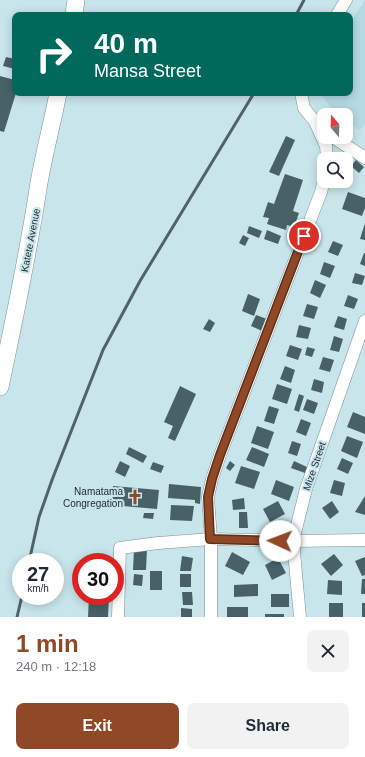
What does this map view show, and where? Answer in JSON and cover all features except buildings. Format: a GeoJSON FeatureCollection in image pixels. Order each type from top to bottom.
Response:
{"type":"FeatureCollection","features":[{"type":"Feature","properties":{"kind":"street"},"geometry":{"type":"LineString","coordinates":[[74,12],[76,0]]}},
{"type":"Feature","properties":{"kind":"street"},"geometry":{"type":"LineString","coordinates":[[339,12],[346,0]]}},
{"type":"Feature","properties":{"kind":"street","name":"Katete Avenue"},"geometry":{"type":"LineString","coordinates":[[0,387],[25,267],[36,209],[38,188],[57,96]]}},
{"type":"Feature","properties":{"kind":"street"},"geometry":{"type":"LineString","coordinates":[[302,96],[304,108],[317,123]]}},
{"type":"Feature","properties":{"kind":"street"},"geometry":{"type":"LineString","coordinates":[[344,144],[365,158]]}},
{"type":"Feature","properties":{"kind":"street"},"geometry":{"type":"LineString","coordinates":[[211,617],[208,497],[212,479],[322,188]]}},
{"type":"Feature","properties":{"kind":"street","name":"Mize Street"},"geometry":{"type":"LineString","coordinates":[[300,617],[294,541],[306,489],[365,321]]}},
{"type":"Feature","properties":{"kind":"street"},"geometry":{"type":"LineString","coordinates":[[118,617],[120,548],[210,539],[294,541],[365,540]]}},
{"type":"Feature","properties":{"kind":"shaded area"},"geometry":{"type":"Polygon","coordinates":[[[365,0],[365,125],[359,130],[353,125],[353,108],[331,108],[322,96],[353,96],[353,18],[365,0]]]}},
{"type":"Feature","properties":{"kind":"railway"},"geometry":{"type":"LineString","coordinates":[[298,12],[304,0]]}},
{"type":"Feature","properties":{"kind":"railway"},"geometry":{"type":"LineString","coordinates":[[31,553],[39,517],[52,480],[103,350],[140,281],[252,96]]}},
{"type":"Feature","properties":{"kind":"railway"},"geometry":{"type":"LineString","coordinates":[[17,617],[20,605]]}},
{"type":"Feature","properties":{"kind":"place","name":"Namatama Congregation"},"geometry":{"type":"Point","coordinates":[135,497]}},
{"type":"Feature","properties":{"kind":"route"},"geometry":{"type":"LineString","coordinates":[[280,541],[210,539],[208,497],[220,455],[304,236]]}}]}
